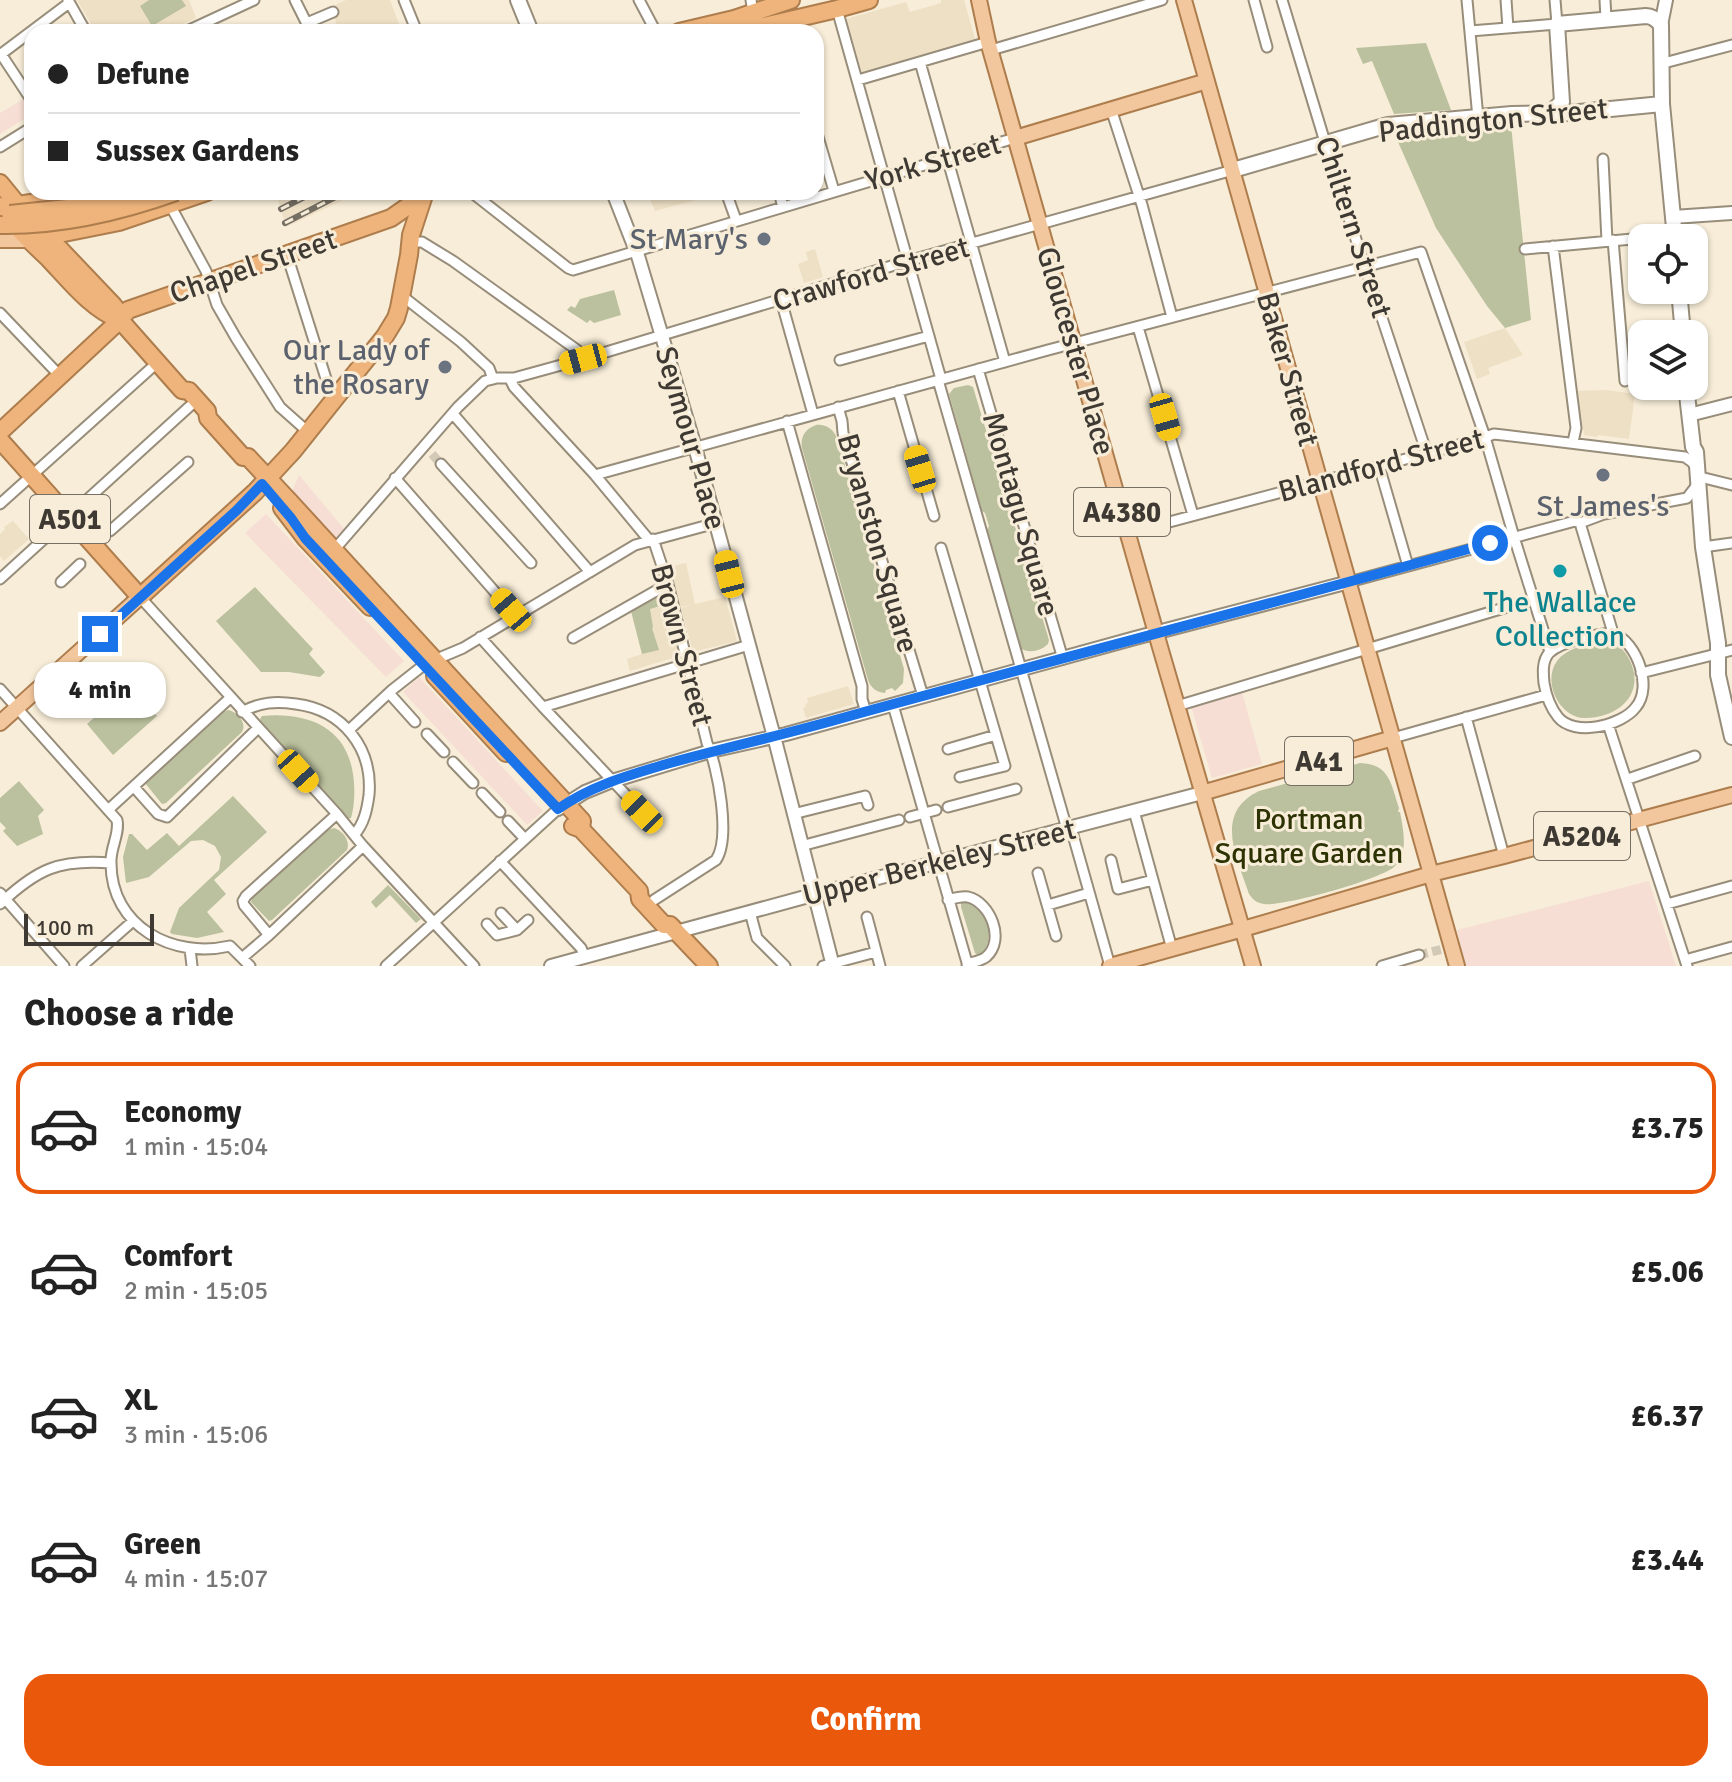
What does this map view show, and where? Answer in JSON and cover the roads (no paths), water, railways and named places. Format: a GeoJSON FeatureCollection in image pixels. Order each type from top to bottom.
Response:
{"type":"FeatureCollection","features":[{"type":"Feature","properties":{"kind":"highway"},"geometry":{"type":"LineString","coordinates":[[737,24],[757,4],[791,0]]}},
{"type":"Feature","properties":{"kind":"highway"},"geometry":{"type":"LineString","coordinates":[[791,24],[869,0]]}},
{"type":"Feature","properties":{"kind":"highway"},"geometry":{"type":"LineString","coordinates":[[742,24],[824,3],[833,4],[837,9]]}},
{"type":"Feature","properties":{"kind":"highway"},"geometry":{"type":"LineString","coordinates":[[0,183],[113,305],[120,320]]}},
{"type":"Feature","properties":{"kind":"highway"},"geometry":{"type":"LineString","coordinates":[[18,205],[50,200]]}},
{"type":"Feature","properties":{"kind":"highway"},"geometry":{"type":"LineString","coordinates":[[0,215],[96,205],[115,200]]}},
{"type":"Feature","properties":{"kind":"highway"},"geometry":{"type":"LineString","coordinates":[[0,225],[49,222],[168,200]]}},
{"type":"Feature","properties":{"kind":"highway"},"geometry":{"type":"LineString","coordinates":[[29,240],[119,222],[171,200]]}},
{"type":"Feature","properties":{"kind":"highway","name":"Chapel Street"},"geometry":{"type":"LineString","coordinates":[[0,432],[128,310],[391,218],[415,200]]}},
{"type":"Feature","properties":{"kind":"highway"},"geometry":{"type":"LineString","coordinates":[[140,597],[265,481],[385,336],[396,318],[422,200]]}},
{"type":"Feature","properties":{"kind":"highway"},"geometry":{"type":"LineString","coordinates":[[0,205],[29,240],[87,297],[105,313],[120,320],[182,390],[182,396],[190,406],[200,416],[208,418]]}},
{"type":"Feature","properties":{"kind":"highway"},"geometry":{"type":"LineString","coordinates":[[182,390],[189,391],[207,411],[208,418],[243,457],[242,462],[334,550],[430,662],[562,806],[582,821],[581,829],[639,891],[647,893],[672,919],[673,928]]}},
{"type":"Feature","properties":{"kind":"highway","name":"A501"},"geometry":{"type":"LineString","coordinates":[[0,440],[140,597]]}},
{"type":"Feature","properties":{"kind":"highway"},"geometry":{"type":"LineString","coordinates":[[265,481],[305,538],[430,662]]}},
{"type":"Feature","properties":{"kind":"highway"},"geometry":{"type":"LineString","coordinates":[[639,891],[640,899],[664,925],[673,928],[709,966]]}},
{"type":"Feature","properties":{"kind":"main road"},"geometry":{"type":"LineString","coordinates":[[518,0],[528,24]]}},
{"type":"Feature","properties":{"kind":"main road","name":"Gloucester Place"},"geometry":{"type":"LineString","coordinates":[[979,0],[1015,138],[1202,793]]}},
{"type":"Feature","properties":{"kind":"main road","name":"Baker Street"},"geometry":{"type":"LineString","coordinates":[[1184,0],[1393,738]]}},
{"type":"Feature","properties":{"kind":"main road"},"geometry":{"type":"LineString","coordinates":[[1562,102],[1557,24],[1606,19],[1656,21],[1674,224]]}},
{"type":"Feature","properties":{"kind":"main road","name":"York Street"},"geometry":{"type":"LineString","coordinates":[[1015,138],[1207,81]]}},
{"type":"Feature","properties":{"kind":"main road","name":"Paddington Street"},"geometry":{"type":"LineString","coordinates":[[1233,170],[1388,125],[1576,112],[1662,100]]}},
{"type":"Feature","properties":{"kind":"main road"},"geometry":{"type":"LineString","coordinates":[[1562,102],[1576,112]]}},
{"type":"Feature","properties":{"kind":"main road"},"geometry":{"type":"LineString","coordinates":[[1550,113],[1562,102]]}},
{"type":"Feature","properties":{"kind":"main road"},"geometry":{"type":"LineString","coordinates":[[0,205],[18,205]]}},
{"type":"Feature","properties":{"kind":"main road"},"geometry":{"type":"LineString","coordinates":[[0,240],[29,240]]}},
{"type":"Feature","properties":{"kind":"main road"},"geometry":{"type":"LineString","coordinates":[[1687,400],[1689,452],[1696,452],[1703,547],[1718,643],[1725,652],[1718,675],[1732,737]]}},
{"type":"Feature","properties":{"kind":"main road"},"geometry":{"type":"LineString","coordinates":[[0,723],[140,597]]}},
{"type":"Feature","properties":{"kind":"main road","name":"A41"},"geometry":{"type":"LineString","coordinates":[[1202,793],[1393,738],[1431,874],[1447,947],[1457,966]]}},
{"type":"Feature","properties":{"kind":"main road","name":"A4380"},"geometry":{"type":"LineString","coordinates":[[1202,793],[1253,966]]}},
{"type":"Feature","properties":{"kind":"main road","name":"A5204"},"geometry":{"type":"LineString","coordinates":[[1110,966],[1431,874],[1732,795]]}},
{"type":"Feature","properties":{"kind":"street"},"geometry":{"type":"LineString","coordinates":[[295,0],[307,24]]}},
{"type":"Feature","properties":{"kind":"street"},"geometry":{"type":"LineString","coordinates":[[404,0],[414,24]]}},
{"type":"Feature","properties":{"kind":"street"},"geometry":{"type":"LineString","coordinates":[[639,0],[652,24]]}},
{"type":"Feature","properties":{"kind":"street"},"geometry":{"type":"LineString","coordinates":[[858,80],[1162,0]]}},
{"type":"Feature","properties":{"kind":"street"},"geometry":{"type":"LineString","coordinates":[[1254,0],[1267,47]]}},
{"type":"Feature","properties":{"kind":"street","name":"Chiltern Street"},"geometry":{"type":"LineString","coordinates":[[1282,0],[1338,185],[1427,454]]}},
{"type":"Feature","properties":{"kind":"street"},"geometry":{"type":"LineString","coordinates":[[1467,0],[1478,118]]}},
{"type":"Feature","properties":{"kind":"street"},"geometry":{"type":"LineString","coordinates":[[1506,0],[1508,28]]}},
{"type":"Feature","properties":{"kind":"street"},"geometry":{"type":"LineString","coordinates":[[1470,31],[1557,24],[1555,0]]}},
{"type":"Feature","properties":{"kind":"street"},"geometry":{"type":"LineString","coordinates":[[1605,0],[1606,19]]}},
{"type":"Feature","properties":{"kind":"street"},"geometry":{"type":"LineString","coordinates":[[213,24],[250,1]]}},
{"type":"Feature","properties":{"kind":"street"},"geometry":{"type":"LineString","coordinates":[[40,24],[68,2],[81,24]]}},
{"type":"Feature","properties":{"kind":"street"},"geometry":{"type":"LineString","coordinates":[[1656,21],[1666,2]]}},
{"type":"Feature","properties":{"kind":"street","name":"Montagu Square"},"geometry":{"type":"LineString","coordinates":[[837,9],[1021,670],[1110,966]]}},
{"type":"Feature","properties":{"kind":"street"},"geometry":{"type":"LineString","coordinates":[[315,24],[333,12]]}},
{"type":"Feature","properties":{"kind":"street"},"geometry":{"type":"LineString","coordinates":[[24,37],[1,55],[24,89]]}},
{"type":"Feature","properties":{"kind":"street"},"geometry":{"type":"LineString","coordinates":[[1660,64],[1732,45]]}},
{"type":"Feature","properties":{"kind":"street"},"geometry":{"type":"LineString","coordinates":[[920,62],[1005,362]]}},
{"type":"Feature","properties":{"kind":"street"},"geometry":{"type":"LineString","coordinates":[[1111,109],[1172,317]]}},
{"type":"Feature","properties":{"kind":"street"},"geometry":{"type":"LineString","coordinates":[[0,147],[24,132]]}},
{"type":"Feature","properties":{"kind":"street","name":"York Street"},"geometry":{"type":"LineString","coordinates":[[824,194],[1015,138]]}},
{"type":"Feature","properties":{"kind":"street"},"geometry":{"type":"LineString","coordinates":[[824,157],[834,191]]}},
{"type":"Feature","properties":{"kind":"street"},"geometry":{"type":"LineString","coordinates":[[1603,159],[1625,381]]}},
{"type":"Feature","properties":{"kind":"street","name":"Crawford Street"},"geometry":{"type":"LineString","coordinates":[[493,379],[510,379],[662,337],[908,261],[1233,170]]}},
{"type":"Feature","properties":{"kind":"street"},"geometry":{"type":"LineString","coordinates":[[173,200],[206,271],[217,305],[236,338],[280,407],[307,431]]}},
{"type":"Feature","properties":{"kind":"street","name":"York Street"},"geometry":{"type":"LineString","coordinates":[[481,200],[573,270],[805,200]]}},
{"type":"Feature","properties":{"kind":"street","name":"Seymour Place"},"geometry":{"type":"LineString","coordinates":[[616,200],[636,250],[695,447],[774,736],[830,965]]}},
{"type":"Feature","properties":{"kind":"street"},"geometry":{"type":"LineString","coordinates":[[729,200],[736,220]]}},
{"type":"Feature","properties":{"kind":"street"},"geometry":{"type":"LineString","coordinates":[[781,200],[783,207]]}},
{"type":"Feature","properties":{"kind":"street"},"geometry":{"type":"LineString","coordinates":[[1673,217],[1732,213]]}},
{"type":"Feature","properties":{"kind":"street","name":"Chapel Street"},"geometry":{"type":"LineString","coordinates":[[391,218],[416,220]]}},
{"type":"Feature","properties":{"kind":"street"},"geometry":{"type":"LineString","coordinates":[[1525,249],[1628,240]]}},
{"type":"Feature","properties":{"kind":"street"},"geometry":{"type":"LineString","coordinates":[[412,248],[422,242],[457,263],[577,350],[583,359]]}},
{"type":"Feature","properties":{"kind":"street"},"geometry":{"type":"LineString","coordinates":[[1553,246],[1576,428],[1573,442]]}},
{"type":"Feature","properties":{"kind":"street"},"geometry":{"type":"LineString","coordinates":[[838,407],[1421,252],[1485,437],[1550,652]]}},
{"type":"Feature","properties":{"kind":"street"},"geometry":{"type":"LineString","coordinates":[[287,255],[328,385],[338,394]]}},
{"type":"Feature","properties":{"kind":"street"},"geometry":{"type":"LineString","coordinates":[[334,550],[453,414],[485,381],[493,379],[489,368],[480,359],[401,295]]}},
{"type":"Feature","properties":{"kind":"street"},"geometry":{"type":"LineString","coordinates":[[781,300],[813,414]]}},
{"type":"Feature","properties":{"kind":"street"},"geometry":{"type":"LineString","coordinates":[[0,313],[61,377]]}},
{"type":"Feature","properties":{"kind":"street"},"geometry":{"type":"LineString","coordinates":[[1138,327],[1193,515]]}},
{"type":"Feature","properties":{"kind":"street"},"geometry":{"type":"LineString","coordinates":[[840,360],[929,336]]}},
{"type":"Feature","properties":{"kind":"street"},"geometry":{"type":"LineString","coordinates":[[0,504],[158,362]]}},
{"type":"Feature","properties":{"kind":"street","name":"Montagu Square"},"geometry":{"type":"LineString","coordinates":[[978,369],[1063,659]]}},
{"type":"Feature","properties":{"kind":"street"},"geometry":{"type":"LineString","coordinates":[[510,379],[651,539]]}},
{"type":"Feature","properties":{"kind":"street"},"geometry":{"type":"LineString","coordinates":[[898,391],[934,516]]}},
{"type":"Feature","properties":{"kind":"street"},"geometry":{"type":"LineString","coordinates":[[1689,415],[1732,404]]}},
{"type":"Feature","properties":{"kind":"street"},"geometry":{"type":"LineString","coordinates":[[0,579],[190,406]]}},
{"type":"Feature","properties":{"kind":"street","name":"Bryanston Square"},"geometry":{"type":"LineString","coordinates":[[866,712],[862,686],[787,421],[838,407],[843,433],[923,696]]}},
{"type":"Feature","properties":{"kind":"street"},"geometry":{"type":"LineString","coordinates":[[453,414],[590,572]]}},
{"type":"Feature","properties":{"kind":"street"},"geometry":{"type":"LineString","coordinates":[[595,475],[787,421]]}},
{"type":"Feature","properties":{"kind":"street","name":"Blandford Street"},"geometry":{"type":"LineString","coordinates":[[1128,533],[1494,434],[1689,452]]}},
{"type":"Feature","properties":{"kind":"street"},"geometry":{"type":"LineString","coordinates":[[424,446],[432,454]]}},
{"type":"Feature","properties":{"kind":"street"},"geometry":{"type":"LineString","coordinates":[[110,531],[188,462]]}},
{"type":"Feature","properties":{"kind":"street"},"geometry":{"type":"LineString","coordinates":[[441,464],[531,563]]}},
{"type":"Feature","properties":{"kind":"street"},"geometry":{"type":"LineString","coordinates":[[1379,466],[1408,566]]}},
{"type":"Feature","properties":{"kind":"street"},"geometry":{"type":"LineString","coordinates":[[1687,498],[1696,476],[1732,485]]}},
{"type":"Feature","properties":{"kind":"street"},"geometry":{"type":"LineString","coordinates":[[395,478],[514,617]]}},
{"type":"Feature","properties":{"kind":"street"},"geometry":{"type":"LineString","coordinates":[[1687,498],[1699,508]]}},
{"type":"Feature","properties":{"kind":"street"},"geometry":{"type":"LineString","coordinates":[[386,966],[562,806],[612,781],[711,751],[893,705],[1514,537],[1575,521],[1580,523],[1604,514],[1687,498]]}},
{"type":"Feature","properties":{"kind":"street"},"geometry":{"type":"LineString","coordinates":[[349,730],[390,692],[430,662],[453,653],[635,545],[716,523]]}},
{"type":"Feature","properties":{"kind":"street"},"geometry":{"type":"LineString","coordinates":[[1580,523],[1613,633]]}},
{"type":"Feature","properties":{"kind":"street","name":"Brown Street"},"geometry":{"type":"LineString","coordinates":[[651,539],[668,584],[711,751],[722,814],[719,857],[654,900]]}},
{"type":"Feature","properties":{"kind":"street"},"geometry":{"type":"LineString","coordinates":[[1703,547],[1732,543]]}},
{"type":"Feature","properties":{"kind":"street"},"geometry":{"type":"LineString","coordinates":[[941,548],[1005,766],[960,777]]}},
{"type":"Feature","properties":{"kind":"street"},"geometry":{"type":"LineString","coordinates":[[61,582],[80,564]]}},
{"type":"Feature","properties":{"kind":"street"},"geometry":{"type":"LineString","coordinates":[[573,638],[668,584]]}},
{"type":"Feature","properties":{"kind":"street"},"geometry":{"type":"LineString","coordinates":[[140,597],[474,966]]}},
{"type":"Feature","properties":{"kind":"street"},"geometry":{"type":"LineString","coordinates":[[1177,706],[1534,599]]}},
{"type":"Feature","properties":{"kind":"street"},"geometry":{"type":"LineString","coordinates":[[1613,633],[1627,640],[1641,673],[1640,702],[1635,710],[1608,724],[1571,726],[1561,721],[1546,695],[1543,672],[1550,652],[1562,645],[1597,635],[1613,633]]}},
{"type":"Feature","properties":{"kind":"street"},"geometry":{"type":"LineString","coordinates":[[480,637],[642,812]]}},
{"type":"Feature","properties":{"kind":"street"},"geometry":{"type":"LineString","coordinates":[[543,707],[749,645]]}},
{"type":"Feature","properties":{"kind":"street"},"geometry":{"type":"LineString","coordinates":[[1641,673],[1725,652]]}},
{"type":"Feature","properties":{"kind":"street"},"geometry":{"type":"LineString","coordinates":[[0,689],[117,820],[111,863],[116,891],[133,921],[150,934],[190,949],[230,946],[250,966]]}},
{"type":"Feature","properties":{"kind":"street"},"geometry":{"type":"LineString","coordinates":[[390,692],[415,722]]}},
{"type":"Feature","properties":{"kind":"street"},"geometry":{"type":"LineString","coordinates":[[1393,738],[1546,695]]}},
{"type":"Feature","properties":{"kind":"street"},"geometry":{"type":"LineString","coordinates":[[108,810],[230,698]]}},
{"type":"Feature","properties":{"kind":"street"},"geometry":{"type":"LineString","coordinates":[[242,712],[265,703],[302,705],[321,710],[349,730],[357,740],[369,772],[365,815],[354,835]]}},
{"type":"Feature","properties":{"kind":"street"},"geometry":{"type":"LineString","coordinates":[[893,705],[948,900],[968,965],[988,955],[994,937],[993,922],[984,907],[971,898],[963,896],[948,900]]}},
{"type":"Feature","properties":{"kind":"street"},"geometry":{"type":"LineString","coordinates":[[1466,717],[1504,856]]}},
{"type":"Feature","properties":{"kind":"street"},"geometry":{"type":"LineString","coordinates":[[1608,724],[1686,963],[1732,947]]}},
{"type":"Feature","properties":{"kind":"street"},"geometry":{"type":"LineString","coordinates":[[134,787],[158,814],[167,817],[258,728]]}},
{"type":"Feature","properties":{"kind":"street"},"geometry":{"type":"LineString","coordinates":[[427,734],[444,752]]}},
{"type":"Feature","properties":{"kind":"street"},"geometry":{"type":"LineString","coordinates":[[948,749],[996,735]]}},
{"type":"Feature","properties":{"kind":"street"},"geometry":{"type":"LineString","coordinates":[[1628,779],[1695,756]]}},
{"type":"Feature","properties":{"kind":"street"},"geometry":{"type":"LineString","coordinates":[[453,762],[473,783]]}},
{"type":"Feature","properties":{"kind":"street"},"geometry":{"type":"LineString","coordinates":[[948,807],[1016,789]]}},
{"type":"Feature","properties":{"kind":"street"},"geometry":{"type":"LineString","coordinates":[[482,793],[500,812]]}},
{"type":"Feature","properties":{"kind":"street","name":"Upper Berkeley Street"},"geometry":{"type":"LineString","coordinates":[[551,966],[590,959],[673,928],[750,912],[1202,793]]}},
{"type":"Feature","properties":{"kind":"street"},"geometry":{"type":"LineString","coordinates":[[793,814],[865,796],[868,805]]}},
{"type":"Feature","properties":{"kind":"street"},"geometry":{"type":"LineString","coordinates":[[910,817],[936,810]]}},
{"type":"Feature","properties":{"kind":"street"},"geometry":{"type":"LineString","coordinates":[[1134,811],[1172,949]]}},
{"type":"Feature","properties":{"kind":"street"},"geometry":{"type":"LineString","coordinates":[[269,935],[243,901],[337,814]]}},
{"type":"Feature","properties":{"kind":"street"},"geometry":{"type":"LineString","coordinates":[[801,846],[899,820]]}},
{"type":"Feature","properties":{"kind":"street"},"geometry":{"type":"LineString","coordinates":[[508,821],[525,839]]}},
{"type":"Feature","properties":{"kind":"street"},"geometry":{"type":"LineString","coordinates":[[239,954],[269,935],[363,846]]}},
{"type":"Feature","properties":{"kind":"street"},"geometry":{"type":"LineString","coordinates":[[1111,860],[1118,889],[1153,880]]}},
{"type":"Feature","properties":{"kind":"street"},"geometry":{"type":"LineString","coordinates":[[64,966],[2,899],[51,868],[83,861],[111,863]]}},
{"type":"Feature","properties":{"kind":"street"},"geometry":{"type":"LineString","coordinates":[[500,861],[535,913],[581,948],[590,959]]}},
{"type":"Feature","properties":{"kind":"street"},"geometry":{"type":"LineString","coordinates":[[1038,873],[1056,936]]}},
{"type":"Feature","properties":{"kind":"street"},"geometry":{"type":"LineString","coordinates":[[1667,904],[1732,886]]}},
{"type":"Feature","properties":{"kind":"street"},"geometry":{"type":"LineString","coordinates":[[1048,905],[1089,893]]}},
{"type":"Feature","properties":{"kind":"street"},"geometry":{"type":"LineString","coordinates":[[750,912],[757,938],[785,966]]}},
{"type":"Feature","properties":{"kind":"street"},"geometry":{"type":"LineString","coordinates":[[501,913],[517,930]]}},
{"type":"Feature","properties":{"kind":"street"},"geometry":{"type":"LineString","coordinates":[[487,924],[497,935],[517,930],[535,913]]}},
{"type":"Feature","properties":{"kind":"street"},"geometry":{"type":"LineString","coordinates":[[867,917],[880,966]]}},
{"type":"Feature","properties":{"kind":"street"},"geometry":{"type":"LineString","coordinates":[[82,966],[133,921]]}},
{"type":"Feature","properties":{"kind":"street"},"geometry":{"type":"LineString","coordinates":[[190,949],[192,966]]}},
{"type":"Feature","properties":{"kind":"street"},"geometry":{"type":"LineString","coordinates":[[830,965],[876,952]]}},
{"type":"Feature","properties":{"kind":"street"},"geometry":{"type":"LineString","coordinates":[[1382,966],[1419,955]]}},
{"type":"Feature","properties":{"kind":"tunnel"},"geometry":{"type":"LineString","coordinates":[[432,454],[441,464]]}},
{"type":"Feature","properties":{"kind":"tunnel"},"geometry":{"type":"LineString","coordinates":[[100,540],[110,531]]}},
{"type":"Feature","properties":{"kind":"tunnel"},"geometry":{"type":"LineString","coordinates":[[1419,955],[1443,949]]}},
{"type":"Feature","properties":{"kind":"railway"},"geometry":{"type":"LineString","coordinates":[[281,209],[298,200]]}},
{"type":"Feature","properties":{"kind":"railway"},"geometry":{"type":"LineString","coordinates":[[285,223],[330,200]]}},
{"type":"Feature","properties":{"kind":"place","name":"St Mary's"},"geometry":{"type":"Point","coordinates":[764,239]}},
{"type":"Feature","properties":{"kind":"place","name":"Our Lady of the Rosary"},"geometry":{"type":"Point","coordinates":[445,367]}},
{"type":"Feature","properties":{"kind":"place","name":"St James's"},"geometry":{"type":"Point","coordinates":[1603,475]}},
{"type":"Feature","properties":{"kind":"place","name":"The Wallace Collection"},"geometry":{"type":"Point","coordinates":[1560,571]}},
{"type":"Feature","properties":{"kind":"park label","name":"Portman Square Garden"},"geometry":{"type":"Point","coordinates":[1309,836]}}]}
